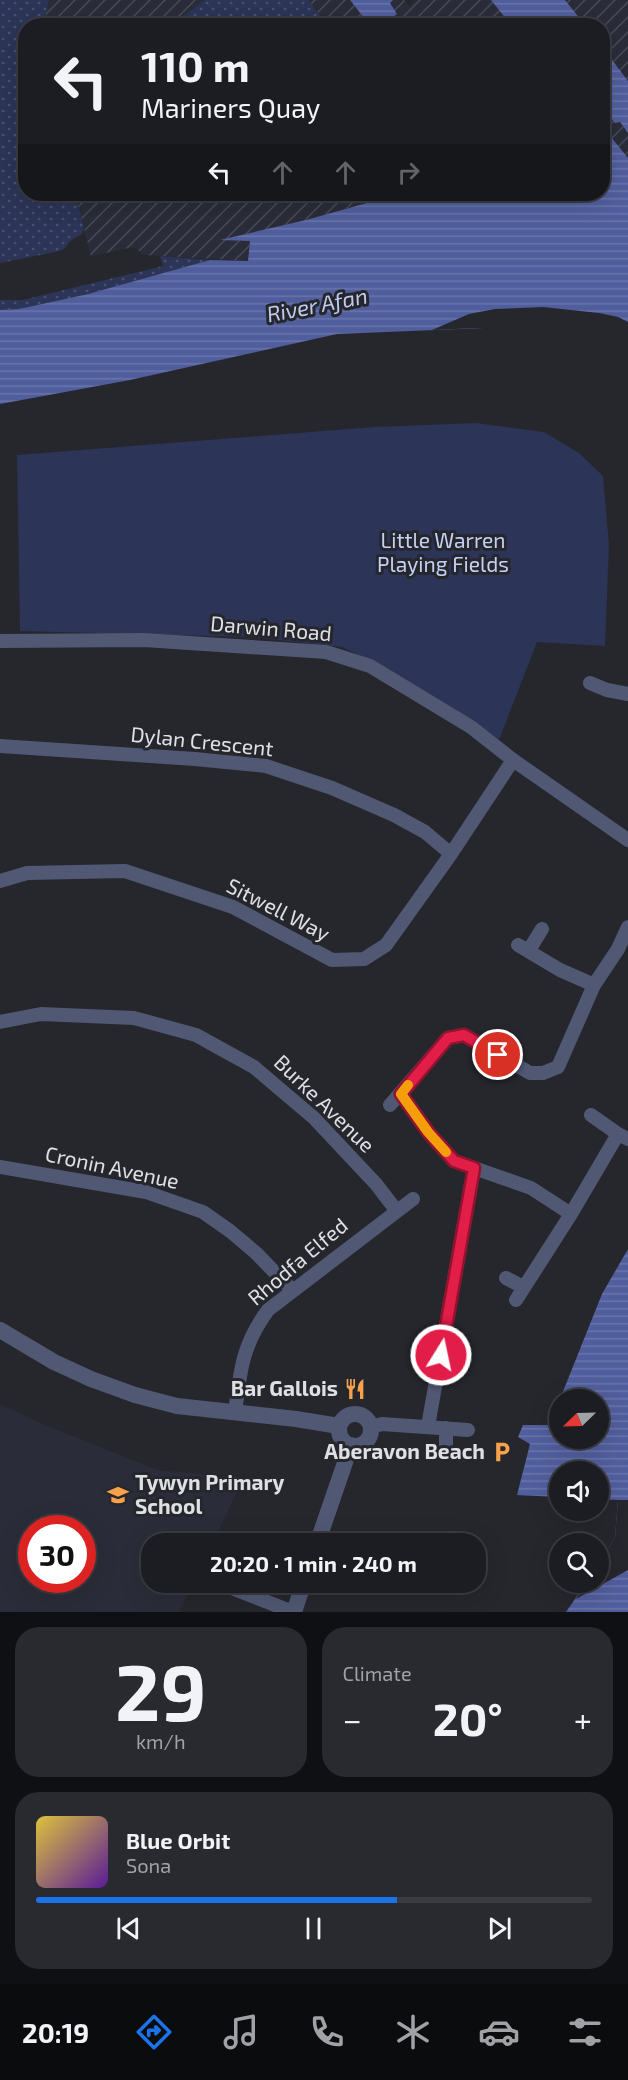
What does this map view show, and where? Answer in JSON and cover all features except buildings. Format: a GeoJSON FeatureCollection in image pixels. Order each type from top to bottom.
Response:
{"type":"FeatureCollection","features":[{"type":"Feature","properties":{"kind":"street","name":"Darwin Road"},"geometry":{"type":"LineString","coordinates":[[0,641],[144,640],[326,652],[370,666],[471,727],[513,760],[628,840]]}},
{"type":"Feature","properties":{"kind":"street"},"geometry":{"type":"LineString","coordinates":[[590,683],[605,697],[628,694]]}},
{"type":"Feature","properties":{"kind":"street","name":"Dylan Crescent"},"geometry":{"type":"LineString","coordinates":[[0,746],[266,766],[332,788],[394,815],[424,832],[451,854]]}},
{"type":"Feature","properties":{"kind":"street","name":"Sitwell Way"},"geometry":{"type":"LineString","coordinates":[[0,881],[27,873],[125,871],[233,907],[332,960],[364,959],[386,945],[451,854],[513,760]]}},
{"type":"Feature","properties":{"kind":"street"},"geometry":{"type":"LineString","coordinates":[[390,1105],[448,1038],[464,1035],[530,1073],[543,1073],[558,1067],[594,985],[618,949],[628,927]]}},
{"type":"Feature","properties":{"kind":"street"},"geometry":{"type":"LineString","coordinates":[[542,929],[524,948],[560,970],[594,985]]}},
{"type":"Feature","properties":{"kind":"street","name":"Burke Avenue"},"geometry":{"type":"LineString","coordinates":[[0,1022],[41,1014],[134,1018],[196,1035],[254,1067],[314,1118],[376,1184],[396,1210]]}},
{"type":"Feature","properties":{"kind":"street"},"geometry":{"type":"LineString","coordinates":[[401,1094],[428,1132],[454,1161],[531,1188],[571,1214]]}},
{"type":"Feature","properties":{"kind":"street"},"geometry":{"type":"LineString","coordinates":[[516,1300],[623,1136],[591,1115]]}},
{"type":"Feature","properties":{"kind":"street","name":"Cronin Avenue"},"geometry":{"type":"LineString","coordinates":[[0,1167],[146,1192],[202,1212],[256,1253],[292,1290]]}},
{"type":"Feature","properties":{"kind":"street"},"geometry":{"type":"LineString","coordinates":[[429,1426],[474,1168]]}},
{"type":"Feature","properties":{"kind":"street","name":"Rhodfa Elfed"},"geometry":{"type":"LineString","coordinates":[[235,1413],[242,1362],[254,1328],[268,1310],[412,1199]]}},
{"type":"Feature","properties":{"kind":"street"},"geometry":{"type":"LineString","coordinates":[[506,1278],[524,1287]]}},
{"type":"Feature","properties":{"kind":"street"},"geometry":{"type":"LineString","coordinates":[[0,1330],[54,1362],[135,1395],[177,1406],[339,1426]]}},
{"type":"Feature","properties":{"kind":"street"},"geometry":{"type":"LineString","coordinates":[[351,1414],[359,1415],[367,1420],[371,1427],[369,1437],[362,1444],[351,1445],[344,1442],[339,1426],[344,1418],[351,1414]]}},
{"type":"Feature","properties":{"kind":"street"},"geometry":{"type":"LineString","coordinates":[[371,1427],[382,1424],[468,1430]]}},
{"type":"Feature","properties":{"kind":"street"},"geometry":{"type":"LineString","coordinates":[[446,1428],[446,1450]]}},
{"type":"Feature","properties":{"kind":"street"},"geometry":{"type":"LineString","coordinates":[[321,1533],[351,1445]]}},
{"type":"Feature","properties":{"kind":"street"},"geometry":{"type":"LineString","coordinates":[[244,1593],[293,1612],[300,1593]]}},
{"type":"Feature","properties":{"kind":"shaded area"},"geometry":{"type":"Polygon","coordinates":[[[49,0],[350,0],[364,18],[45,18],[49,0]]]}},
{"type":"Feature","properties":{"kind":"shaded area"},"geometry":{"type":"Polygon","coordinates":[[[393,0],[404,0],[409,6],[416,0],[491,0],[505,18],[385,18],[393,0]]]}},
{"type":"Feature","properties":{"kind":"shaded area"},"geometry":{"type":"Polygon","coordinates":[[[565,0],[628,0],[628,81],[610,57],[610,18],[579,18],[565,0]]]}},
{"type":"Feature","properties":{"kind":"shaded area"},"geometry":{"type":"Polygon","coordinates":[[[610,115],[620,122],[628,133],[628,158],[611,137],[610,115]]]}},
{"type":"Feature","properties":{"kind":"shaded area"},"geometry":{"type":"Polygon","coordinates":[[[77,201],[374,201],[223,240],[250,241],[249,261],[144,255],[134,247],[91,256],[77,201]]]}},
{"type":"Feature","properties":{"kind":"shaded area","name":"Tywyn Primary School"},"geometry":{"type":"Polygon","coordinates":[[[0,1404],[33,1420],[157,1470],[243,1478],[218,1533],[141,1533],[141,1593],[188,1593],[179,1612],[0,1612],[0,1404]]]}},
{"type":"Feature","properties":{"kind":"green space"},"geometry":{"type":"Polygon","coordinates":[[[0,0],[49,0],[45,18],[18,18],[18,201],[77,201],[84,228],[82,234],[60,251],[0,263],[0,0]]]}},
{"type":"Feature","properties":{"kind":"green space"},"geometry":{"type":"Polygon","coordinates":[[[205,0],[308,0],[322,18],[181,18],[205,0]]]}},
{"type":"Feature","properties":{"kind":"green space"},"geometry":{"type":"Polygon","coordinates":[[[160,256],[210,260],[88,294],[19,309],[0,310],[0,300],[23,300],[163,266],[160,256]]]}},
{"type":"Feature","properties":{"kind":"green space","name":"Little Warren Playing Fields"},"geometry":{"type":"Polygon","coordinates":[[[476,423],[544,432],[579,453],[603,476],[609,545],[605,646],[537,642],[499,740],[456,710],[375,663],[342,647],[252,637],[20,631],[17,455],[374,427],[476,423]]]}},
{"type":"Feature","properties":{"kind":"water"},"geometry":{"type":"Polygon","coordinates":[[[350,0],[393,0],[390,3],[397,14],[392,18],[364,18],[350,0]]]}},
{"type":"Feature","properties":{"kind":"water"},"geometry":{"type":"Polygon","coordinates":[[[491,0],[565,0],[579,18],[505,18],[491,0]]]}},
{"type":"Feature","properties":{"kind":"water"},"geometry":{"type":"Polygon","coordinates":[[[610,57],[628,81],[628,133],[620,122],[615,123],[610,117],[610,57]]]}},
{"type":"Feature","properties":{"kind":"water","name":"River Afan"},"geometry":{"type":"Polygon","coordinates":[[[610,137],[628,158],[628,353],[597,339],[509,327],[337,334],[130,380],[0,404],[0,310],[19,309],[88,294],[210,260],[248,261],[250,241],[220,240],[374,201],[610,201],[610,137]]]}},
{"type":"Feature","properties":{"kind":"water"},"geometry":{"type":"Polygon","coordinates":[[[628,1249],[628,1612],[566,1612],[579,1593],[609,1593],[609,1547],[615,1537],[618,1500],[609,1500],[609,1461],[549,1461],[549,1497],[517,1495],[530,1444],[518,1437],[523,1425],[549,1425],[549,1449],[609,1449],[609,1389],[564,1389],[602,1294],[628,1249]]]}},
{"type":"Feature","properties":{"kind":"pier"},"geometry":{"type":"Polygon","coordinates":[[[543,307],[599,313],[618,317],[628,322],[628,356],[596,342],[509,330],[477,328],[432,330],[469,314],[495,309],[543,307]]]}},
{"type":"Feature","properties":{"kind":"pier"},"geometry":{"type":"Polygon","coordinates":[[[618,1500],[628,1500],[628,1570],[609,1581],[609,1547],[615,1537],[618,1500]]]}},
{"type":"Feature","properties":{"kind":"slow traffic"},"geometry":{"type":"LineString","coordinates":[[408,1085],[401,1094],[428,1132],[446,1152]]}},
{"type":"Feature","properties":{"kind":"place","name":"Bar Gallois"},"geometry":{"type":"Point","coordinates":[355,1389]}},
{"type":"Feature","properties":{"kind":"place","name":"Aberavon Beach"},"geometry":{"type":"Point","coordinates":[502,1452]}},
{"type":"Feature","properties":{"kind":"place","name":"Tywyn Primary School"},"geometry":{"type":"Point","coordinates":[118,1495]}},
{"type":"Feature","properties":{"kind":"route"},"geometry":{"type":"LineString","coordinates":[[441,1355],[474,1168],[454,1161],[428,1132],[401,1094],[448,1038],[464,1035],[498,1055]]}}]}
